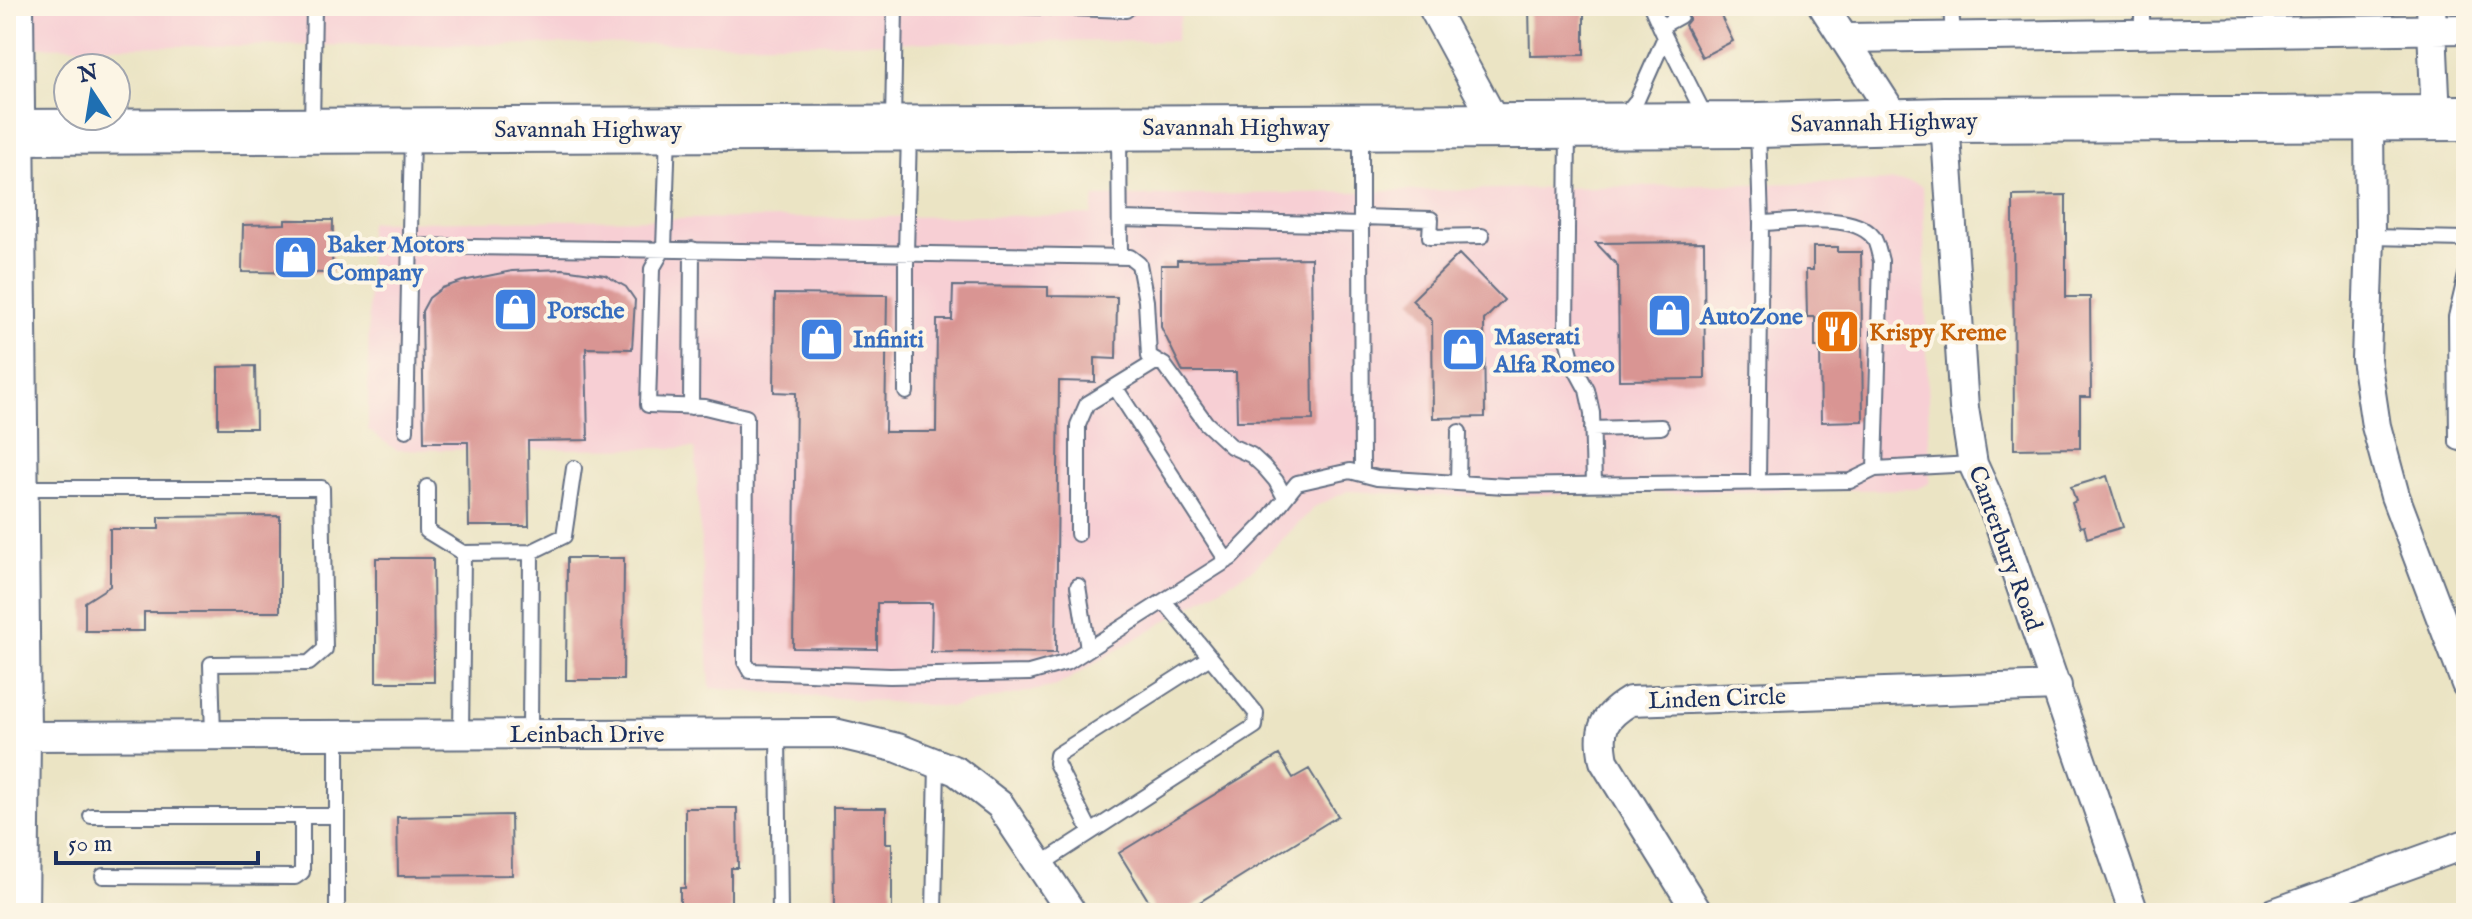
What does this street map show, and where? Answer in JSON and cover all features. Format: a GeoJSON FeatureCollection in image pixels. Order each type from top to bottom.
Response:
{"type":"FeatureCollection","features":[{"type":"Feature","properties":{"kind":"highway","name":"Savannah Highway"},"geometry":{"type":"LineString","coordinates":[[12,132],[1757,125],[1945,120],[2451,118]]}},
{"type":"Feature","properties":{"kind":"street"},"geometry":{"type":"LineString","coordinates":[[19,6],[12,40],[12,132],[24,913]]}},
{"type":"Feature","properties":{"kind":"street"},"geometry":{"type":"LineString","coordinates":[[1432,6],[1497,126]]}},
{"type":"Feature","properties":{"kind":"street"},"geometry":{"type":"LineString","coordinates":[[1823,6],[1898,122]]}},
{"type":"Feature","properties":{"kind":"street"},"geometry":{"type":"LineString","coordinates":[[1846,38],[1953,37],[2142,20],[2431,18],[2466,29]]}},
{"type":"Feature","properties":{"kind":"street"},"geometry":{"type":"LineString","coordinates":[[2431,18],[2451,118]]}},
{"type":"Feature","properties":{"kind":"street"},"geometry":{"type":"LineString","coordinates":[[2369,118],[2370,237],[2366,359],[2376,426],[2395,496],[2466,684]]}},
{"type":"Feature","properties":{"kind":"street","name":"Canterbury Road"},"geometry":{"type":"LineString","coordinates":[[1945,120],[1964,408],[1973,464],[1997,517],[2134,913]]}},
{"type":"Feature","properties":{"kind":"street","name":"Linden Circle"},"geometry":{"type":"LineString","coordinates":[[1698,913],[1604,761],[1600,741],[1603,725],[1612,711],[1630,701],[2057,686]]}},
{"type":"Feature","properties":{"kind":"street","name":"Leinbach Drive"},"geometry":{"type":"LineString","coordinates":[[19,725],[213,736],[835,733],[898,748],[956,771],[1000,805],[1072,913]]}},
{"type":"Feature","properties":{"kind":"street"},"geometry":{"type":"LineString","coordinates":[[2274,913],[2466,844]]}},
{"type":"Feature","properties":{"kind":"lane"},"geometry":{"type":"LineString","coordinates":[[312,131],[314,6]]}},
{"type":"Feature","properties":{"kind":"lane"},"geometry":{"type":"LineString","coordinates":[[895,6],[906,253],[906,392]]}},
{"type":"Feature","properties":{"kind":"lane"},"geometry":{"type":"LineString","coordinates":[[1019,6],[1126,10],[1130,6]]}},
{"type":"Feature","properties":{"kind":"lane"},"geometry":{"type":"LineString","coordinates":[[1651,6],[1709,124]]}},
{"type":"Feature","properties":{"kind":"lane"},"geometry":{"type":"LineString","coordinates":[[1951,6],[1953,37]]}},
{"type":"Feature","properties":{"kind":"lane"},"geometry":{"type":"LineString","coordinates":[[1617,124],[1637,100],[1664,31],[1680,16]]}},
{"type":"Feature","properties":{"kind":"lane"},"geometry":{"type":"LineString","coordinates":[[1568,124],[1566,335],[1574,366],[1587,390],[1594,484]]}},
{"type":"Feature","properties":{"kind":"lane"},"geometry":{"type":"LineString","coordinates":[[1757,125],[1761,223],[1758,481]]}},
{"type":"Feature","properties":{"kind":"lane"},"geometry":{"type":"LineString","coordinates":[[1119,127],[1120,257]]}},
{"type":"Feature","properties":{"kind":"lane"},"geometry":{"type":"LineString","coordinates":[[1361,127],[1362,474]]}},
{"type":"Feature","properties":{"kind":"lane"},"geometry":{"type":"LineString","coordinates":[[668,129],[664,248],[652,269],[648,405],[705,407],[746,417],[745,662],[750,671],[890,676],[1029,673],[1068,662],[1227,561],[1265,523],[1297,483],[1350,471],[1377,478],[1505,486],[1850,481],[1875,469],[1973,464]]}},
{"type":"Feature","properties":{"kind":"lane"},"geometry":{"type":"LineString","coordinates":[[406,430],[412,130]]}},
{"type":"Feature","properties":{"kind":"lane"},"geometry":{"type":"LineString","coordinates":[[1120,219],[1431,219],[1430,237],[1482,236]]}},
{"type":"Feature","properties":{"kind":"lane"},"geometry":{"type":"LineString","coordinates":[[1761,223],[1843,221],[1874,238],[1881,261],[1875,469]]}},
{"type":"Feature","properties":{"kind":"lane"},"geometry":{"type":"LineString","coordinates":[[2370,237],[2466,239]]}},
{"type":"Feature","properties":{"kind":"lane"},"geometry":{"type":"LineString","coordinates":[[410,246],[1130,257],[1139,264],[1146,301],[1149,356],[1164,365],[1206,423],[1231,446],[1251,455],[1264,467],[1285,498]]}},
{"type":"Feature","properties":{"kind":"lane"},"geometry":{"type":"LineString","coordinates":[[691,407],[692,249]]}},
{"type":"Feature","properties":{"kind":"lane"},"geometry":{"type":"LineString","coordinates":[[2466,275],[2456,317],[2457,442],[2466,445]]}},
{"type":"Feature","properties":{"kind":"lane"},"geometry":{"type":"LineString","coordinates":[[1078,534],[1078,425],[1087,404],[1157,361]]}},
{"type":"Feature","properties":{"kind":"lane"},"geometry":{"type":"LineString","coordinates":[[1115,387],[1227,561]]}},
{"type":"Feature","properties":{"kind":"lane"},"geometry":{"type":"LineString","coordinates":[[1592,429],[1661,427]]}},
{"type":"Feature","properties":{"kind":"lane"},"geometry":{"type":"LineString","coordinates":[[1458,483],[1459,432]]}},
{"type":"Feature","properties":{"kind":"lane"},"geometry":{"type":"LineString","coordinates":[[427,487],[427,531],[463,553],[531,552],[564,536],[574,468]]}},
{"type":"Feature","properties":{"kind":"lane"},"geometry":{"type":"LineString","coordinates":[[17,479],[322,488],[325,649],[309,663],[211,664],[213,736]]}},
{"type":"Feature","properties":{"kind":"lane"},"geometry":{"type":"LineString","coordinates":[[530,735],[531,552]]}},
{"type":"Feature","properties":{"kind":"lane"},"geometry":{"type":"LineString","coordinates":[[461,735],[463,553]]}},
{"type":"Feature","properties":{"kind":"lane"},"geometry":{"type":"LineString","coordinates":[[1078,586],[1088,649]]}},
{"type":"Feature","properties":{"kind":"lane"},"geometry":{"type":"LineString","coordinates":[[1040,865],[1255,726],[1256,713],[1164,601]]}},
{"type":"Feature","properties":{"kind":"lane"},"geometry":{"type":"LineString","coordinates":[[1091,832],[1056,763],[1057,755],[1210,657]]}},
{"type":"Feature","properties":{"kind":"lane"},"geometry":{"type":"LineString","coordinates":[[778,734],[780,913]]}},
{"type":"Feature","properties":{"kind":"lane"},"geometry":{"type":"LineString","coordinates":[[337,735],[337,913]]}},
{"type":"Feature","properties":{"kind":"lane"},"geometry":{"type":"LineString","coordinates":[[934,913],[937,763]]}},
{"type":"Feature","properties":{"kind":"lane"},"geometry":{"type":"LineString","coordinates":[[91,816],[337,816]]}},
{"type":"Feature","properties":{"kind":"lane"},"geometry":{"type":"LineString","coordinates":[[103,876],[295,877],[302,872],[302,816]]}},
{"type":"Feature","properties":{"kind":"shaded area"},"geometry":{"type":"Polygon","coordinates":[[[6,6],[1183,6],[1176,41],[6,47],[6,6]]]}},
{"type":"Feature","properties":{"kind":"shaded area"},"geometry":{"type":"Polygon","coordinates":[[[1908,181],[1923,187],[1930,483],[1916,489],[1438,496],[1348,491],[1316,506],[1253,569],[1057,686],[952,707],[710,688],[695,448],[396,450],[368,430],[369,222],[1092,215],[1094,197],[1908,181]]]}},
{"type":"Feature","properties":{"kind":"building"},"geometry":{"type":"Polygon","coordinates":[[[1529,6],[1584,6],[1584,55],[1530,56],[1529,6]]]}},
{"type":"Feature","properties":{"kind":"building"},"geometry":{"type":"Polygon","coordinates":[[[1675,6],[1716,6],[1733,41],[1702,57],[1685,25],[1689,12],[1684,7],[1675,6]]]}},
{"type":"Feature","properties":{"kind":"building"},"geometry":{"type":"Polygon","coordinates":[[[2066,195],[2066,297],[2090,297],[2091,397],[2080,397],[2080,448],[2014,449],[2013,196],[2066,195]]]}},
{"type":"Feature","properties":{"kind":"building"},"geometry":{"type":"Polygon","coordinates":[[[285,220],[333,220],[332,273],[242,272],[243,225],[285,224],[285,220]]]}},
{"type":"Feature","properties":{"kind":"building"},"geometry":{"type":"Polygon","coordinates":[[[1704,242],[1705,379],[1619,380],[1618,266],[1596,243],[1704,242]]]}},
{"type":"Feature","properties":{"kind":"building","name":"Krispy Kreme"},"geometry":{"type":"Polygon","coordinates":[[[1813,247],[1838,247],[1838,252],[1861,252],[1863,421],[1821,422],[1820,347],[1815,347],[1815,317],[1807,317],[1806,270],[1813,270],[1813,247]]]}},
{"type":"Feature","properties":{"kind":"building"},"geometry":{"type":"Polygon","coordinates":[[[1459,254],[1504,300],[1484,320],[1485,417],[1433,418],[1432,321],[1412,300],[1459,254]]]}},
{"type":"Feature","properties":{"kind":"building"},"geometry":{"type":"Polygon","coordinates":[[[1311,258],[1313,420],[1237,421],[1236,372],[1183,372],[1161,327],[1161,265],[1177,265],[1177,260],[1311,258]]]}},
{"type":"Feature","properties":{"kind":"building"},"geometry":{"type":"Polygon","coordinates":[[[563,269],[605,275],[626,287],[635,300],[632,349],[586,348],[588,440],[528,441],[529,526],[469,526],[468,442],[424,442],[422,311],[429,298],[442,288],[463,281],[512,271],[563,269]]]}},
{"type":"Feature","properties":{"kind":"building"},"geometry":{"type":"Polygon","coordinates":[[[953,286],[1048,287],[1048,296],[1117,297],[1116,359],[1095,358],[1095,382],[1059,381],[1056,653],[931,652],[932,603],[877,603],[877,649],[793,648],[796,393],[774,392],[775,294],[887,295],[885,432],[936,432],[937,320],[952,320],[953,286]]]}},
{"type":"Feature","properties":{"kind":"building"},"geometry":{"type":"Polygon","coordinates":[[[255,366],[256,428],[218,428],[218,367],[255,366]]]}},
{"type":"Feature","properties":{"kind":"building"},"geometry":{"type":"Polygon","coordinates":[[[2107,476],[2123,527],[2087,538],[2072,503],[2076,501],[2071,487],[2107,476]]]}},
{"type":"Feature","properties":{"kind":"building"},"geometry":{"type":"Polygon","coordinates":[[[280,516],[280,612],[144,612],[144,631],[85,631],[85,602],[110,586],[110,529],[159,529],[159,517],[280,516]]]}},
{"type":"Feature","properties":{"kind":"building"},"geometry":{"type":"Polygon","coordinates":[[[376,558],[433,558],[434,682],[376,682],[376,558]]]}},
{"type":"Feature","properties":{"kind":"building"},"geometry":{"type":"Polygon","coordinates":[[[567,558],[624,558],[623,680],[566,680],[567,558]]]}},
{"type":"Feature","properties":{"kind":"building"},"geometry":{"type":"Polygon","coordinates":[[[1279,755],[1293,778],[1309,769],[1338,816],[1182,913],[1156,913],[1119,853],[1279,755]]]}},
{"type":"Feature","properties":{"kind":"building"},"geometry":{"type":"Polygon","coordinates":[[[685,808],[737,808],[738,868],[731,868],[731,913],[680,913],[680,888],[685,888],[685,808]]]}},
{"type":"Feature","properties":{"kind":"building"},"geometry":{"type":"Polygon","coordinates":[[[833,808],[886,808],[886,843],[892,843],[892,913],[834,913],[833,808]]]}},
{"type":"Feature","properties":{"kind":"building"},"geometry":{"type":"Polygon","coordinates":[[[511,815],[512,875],[398,876],[397,817],[511,815]]]}},
{"type":"Feature","properties":{"kind":"place","name":"Baker Motors Company"},"geometry":{"type":"Point","coordinates":[296,258]}},
{"type":"Feature","properties":{"kind":"place","name":"Porsche"},"geometry":{"type":"Point","coordinates":[516,310]}},
{"type":"Feature","properties":{"kind":"place","name":"AutoZone"},"geometry":{"type":"Point","coordinates":[1669,316]}},
{"type":"Feature","properties":{"kind":"place","name":"Krispy Kreme"},"geometry":{"type":"Point","coordinates":[1838,332]}},
{"type":"Feature","properties":{"kind":"place","name":"Infiniti"},"geometry":{"type":"Point","coordinates":[822,339]}},
{"type":"Feature","properties":{"kind":"place","name":"Maserati Alfa Romeo"},"geometry":{"type":"Point","coordinates":[1463,350]}}]}
